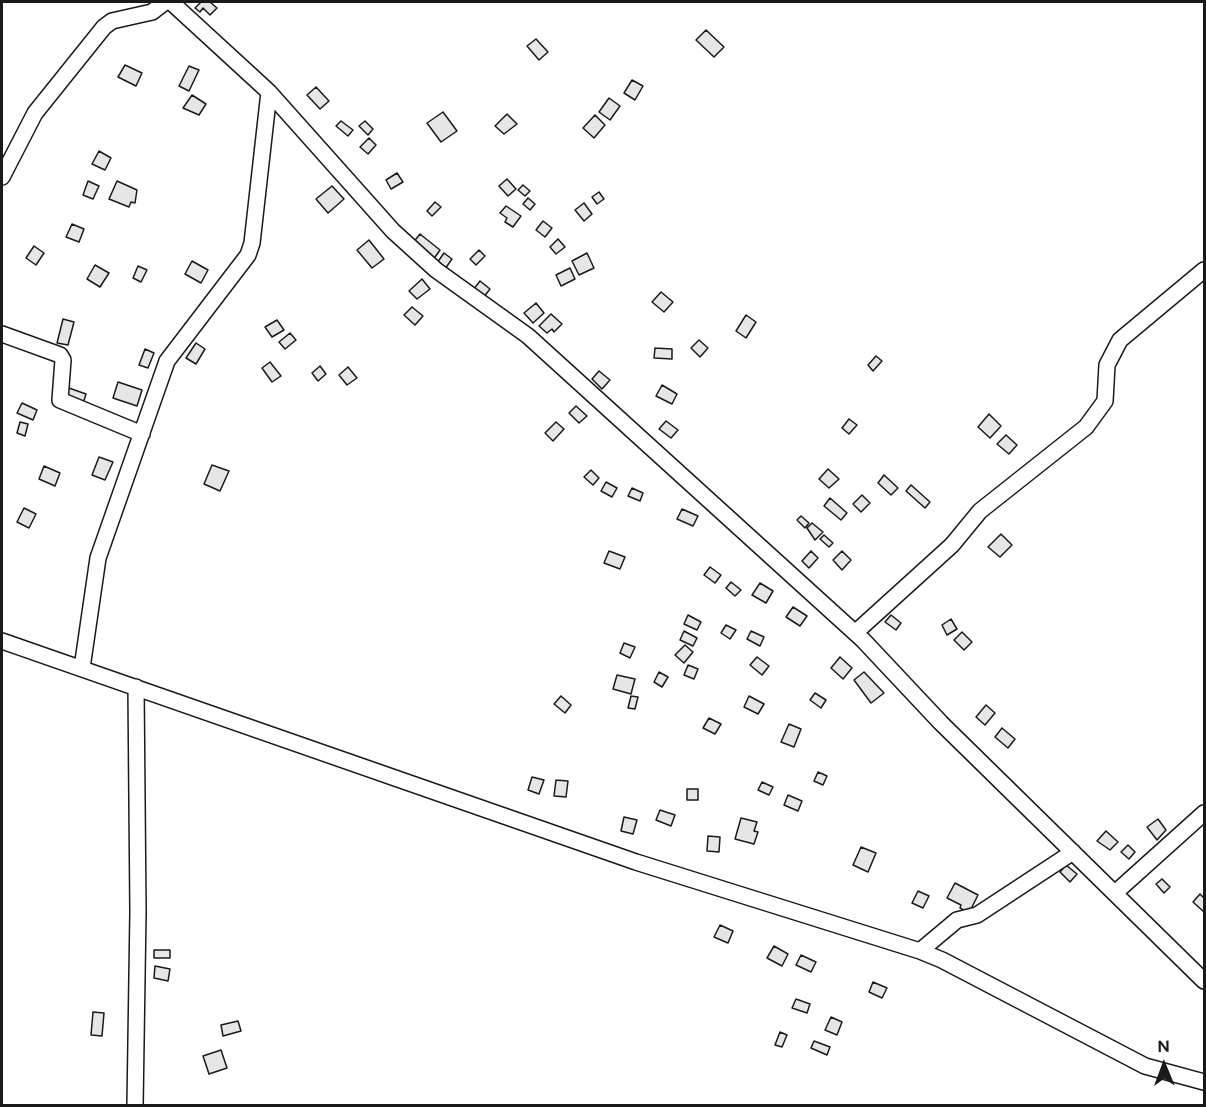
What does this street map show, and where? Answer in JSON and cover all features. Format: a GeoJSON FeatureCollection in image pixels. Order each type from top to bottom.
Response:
{"type":"FeatureCollection","features":[{"type":"Feature","properties":{"kind":"street"},"geometry":{"type":"LineString","coordinates":[[2,177],[35,113],[104,27],[112,21],[152,12],[165,2]]}},
{"type":"Feature","properties":{"kind":"street"},"geometry":{"type":"LineString","coordinates":[[171,2],[269,92],[393,231],[436,270],[528,336],[856,633],[941,723],[1204,981]]}},
{"type":"Feature","properties":{"kind":"street"},"geometry":{"type":"LineString","coordinates":[[82,668],[98,558],[166,361],[248,255],[252,243],[269,92]]}},
{"type":"Feature","properties":{"kind":"street"},"geometry":{"type":"LineString","coordinates":[[856,633],[908,588],[952,545],[980,511],[1086,427],[1105,401],[1107,365],[1120,340],[1204,270]]}},
{"type":"Feature","properties":{"kind":"street"},"geometry":{"type":"LineString","coordinates":[[2,334],[60,355],[63,360],[60,400],[142,434]]}},
{"type":"Feature","properties":{"kind":"street"},"geometry":{"type":"LineString","coordinates":[[2,641],[636,862],[920,951],[958,968],[1139,1063],[1204,1082]]}},
{"type":"Feature","properties":{"kind":"street"},"geometry":{"type":"LineString","coordinates":[[135,1106],[138,912],[136,687]]}},
{"type":"Feature","properties":{"kind":"street"},"geometry":{"type":"LineString","coordinates":[[1114,893],[1204,813]]}},
{"type":"Feature","properties":{"kind":"street"},"geometry":{"type":"LineString","coordinates":[[920,951],[957,920],[977,915],[1073,852]]}},
{"type":"Feature","properties":{"kind":"building"},"geometry":{"type":"Polygon","coordinates":[[[201,2],[210,2],[217,8],[210,15],[203,8],[200,12],[195,8],[201,2]]]}},
{"type":"Feature","properties":{"kind":"building"},"geometry":{"type":"Polygon","coordinates":[[[706,30],[724,47],[714,57],[696,40],[706,30]]]}},
{"type":"Feature","properties":{"kind":"building"},"geometry":{"type":"Polygon","coordinates":[[[536,39],[548,52],[539,60],[527,46],[536,39]]]}},
{"type":"Feature","properties":{"kind":"building"},"geometry":{"type":"Polygon","coordinates":[[[125,65],[142,73],[136,86],[118,77],[125,65]]]}},
{"type":"Feature","properties":{"kind":"building"},"geometry":{"type":"Polygon","coordinates":[[[189,66],[199,70],[189,91],[179,86],[189,66]]]}},
{"type":"Feature","properties":{"kind":"building"},"geometry":{"type":"Polygon","coordinates":[[[632,80],[643,86],[635,100],[624,93],[632,80]]]}},
{"type":"Feature","properties":{"kind":"building"},"geometry":{"type":"Polygon","coordinates":[[[316,87],[329,101],[320,109],[307,95],[316,87]]]}},
{"type":"Feature","properties":{"kind":"building"},"geometry":{"type":"Polygon","coordinates":[[[192,95],[206,104],[199,115],[183,108],[192,95]]]}},
{"type":"Feature","properties":{"kind":"building"},"geometry":{"type":"Polygon","coordinates":[[[609,98],[620,106],[610,120],[599,112],[609,98]]]}},
{"type":"Feature","properties":{"kind":"building"},"geometry":{"type":"Polygon","coordinates":[[[443,112],[457,131],[441,142],[427,123],[443,112]]]}},
{"type":"Feature","properties":{"kind":"building"},"geometry":{"type":"Polygon","coordinates":[[[507,114],[517,124],[504,134],[495,126],[507,114]]]}},
{"type":"Feature","properties":{"kind":"building"},"geometry":{"type":"Polygon","coordinates":[[[595,115],[605,125],[594,138],[583,128],[595,115]]]}},
{"type":"Feature","properties":{"kind":"building"},"geometry":{"type":"Polygon","coordinates":[[[341,121],[353,130],[348,136],[336,126],[341,121]]]}},
{"type":"Feature","properties":{"kind":"building"},"geometry":{"type":"Polygon","coordinates":[[[365,121],[373,129],[368,135],[359,126],[365,121]]]}},
{"type":"Feature","properties":{"kind":"building"},"geometry":{"type":"Polygon","coordinates":[[[369,138],[376,145],[368,154],[360,147],[369,138]]]}},
{"type":"Feature","properties":{"kind":"building"},"geometry":{"type":"Polygon","coordinates":[[[99,151],[111,158],[105,170],[92,164],[99,151]]]}},
{"type":"Feature","properties":{"kind":"building"},"geometry":{"type":"Polygon","coordinates":[[[397,173],[403,182],[391,189],[386,180],[397,173]]]}},
{"type":"Feature","properties":{"kind":"building"},"geometry":{"type":"Polygon","coordinates":[[[507,179],[516,189],[508,196],[499,186],[507,179]]]}},
{"type":"Feature","properties":{"kind":"building"},"geometry":{"type":"Polygon","coordinates":[[[88,181],[99,186],[93,199],[83,195],[88,181]]]}},
{"type":"Feature","properties":{"kind":"building"},"geometry":{"type":"Polygon","coordinates":[[[117,181],[137,190],[135,203],[131,202],[129,207],[109,199],[117,181]]]}},
{"type":"Feature","properties":{"kind":"building"},"geometry":{"type":"Polygon","coordinates":[[[523,185],[530,191],[525,196],[518,190],[523,185]]]}},
{"type":"Feature","properties":{"kind":"building"},"geometry":{"type":"Polygon","coordinates":[[[332,186],[344,199],[328,213],[316,199],[332,186]]]}},
{"type":"Feature","properties":{"kind":"building"},"geometry":{"type":"Polygon","coordinates":[[[599,192],[604,199],[597,204],[592,197],[599,192]]]}},
{"type":"Feature","properties":{"kind":"building"},"geometry":{"type":"Polygon","coordinates":[[[528,198],[535,204],[530,210],[523,204],[528,198]]]}},
{"type":"Feature","properties":{"kind":"building"},"geometry":{"type":"Polygon","coordinates":[[[435,202],[441,207],[432,216],[427,211],[435,202]]]}},
{"type":"Feature","properties":{"kind":"building"},"geometry":{"type":"Polygon","coordinates":[[[584,203],[592,214],[584,221],[575,210],[584,203]]]}},
{"type":"Feature","properties":{"kind":"building"},"geometry":{"type":"Polygon","coordinates":[[[506,206],[521,216],[513,227],[505,222],[507,218],[500,213],[506,206]]]}},
{"type":"Feature","properties":{"kind":"building"},"geometry":{"type":"Polygon","coordinates":[[[543,221],[552,228],[545,237],[536,230],[543,221]]]}},
{"type":"Feature","properties":{"kind":"building"},"geometry":{"type":"Polygon","coordinates":[[[72,224],[84,229],[79,242],[66,237],[72,224]]]}},
{"type":"Feature","properties":{"kind":"building"},"geometry":{"type":"Polygon","coordinates":[[[420,234],[440,250],[433,260],[412,244],[420,234]]]}},
{"type":"Feature","properties":{"kind":"building"},"geometry":{"type":"Polygon","coordinates":[[[558,239],[565,247],[556,254],[550,247],[558,239]]]}},
{"type":"Feature","properties":{"kind":"building"},"geometry":{"type":"Polygon","coordinates":[[[369,240],[384,259],[372,268],[357,250],[369,240]]]}},
{"type":"Feature","properties":{"kind":"building"},"geometry":{"type":"Polygon","coordinates":[[[34,246],[44,253],[36,265],[26,258],[34,246]]]}},
{"type":"Feature","properties":{"kind":"building"},"geometry":{"type":"Polygon","coordinates":[[[479,250],[485,256],[476,265],[470,259],[479,250]]]}},
{"type":"Feature","properties":{"kind":"building"},"geometry":{"type":"Polygon","coordinates":[[[444,253],[452,259],[445,269],[437,263],[444,253]]]}},
{"type":"Feature","properties":{"kind":"building"},"geometry":{"type":"Polygon","coordinates":[[[587,253],[594,268],[579,275],[572,261],[587,253]]]}},
{"type":"Feature","properties":{"kind":"building"},"geometry":{"type":"Polygon","coordinates":[[[192,261],[208,270],[201,283],[185,274],[192,261]]]}},
{"type":"Feature","properties":{"kind":"building"},"geometry":{"type":"Polygon","coordinates":[[[95,265],[109,273],[100,287],[87,279],[95,265]]]}},
{"type":"Feature","properties":{"kind":"building"},"geometry":{"type":"Polygon","coordinates":[[[138,266],[147,270],[141,282],[133,278],[138,266]]]}},
{"type":"Feature","properties":{"kind":"building"},"geometry":{"type":"Polygon","coordinates":[[[570,268],[575,279],[561,286],[556,275],[570,268]]]}},
{"type":"Feature","properties":{"kind":"building"},"geometry":{"type":"Polygon","coordinates":[[[422,279],[430,289],[417,299],[409,291],[422,279]]]}},
{"type":"Feature","properties":{"kind":"building"},"geometry":{"type":"Polygon","coordinates":[[[480,281],[490,289],[483,298],[473,290],[480,281]]]}},
{"type":"Feature","properties":{"kind":"building"},"geometry":{"type":"Polygon","coordinates":[[[661,292],[673,302],[664,312],[652,302],[661,292]]]}},
{"type":"Feature","properties":{"kind":"building"},"geometry":{"type":"Polygon","coordinates":[[[536,303],[544,313],[533,323],[524,313],[536,303]]]}},
{"type":"Feature","properties":{"kind":"building"},"geometry":{"type":"Polygon","coordinates":[[[412,307],[423,316],[415,325],[404,315],[412,307]]]}},
{"type":"Feature","properties":{"kind":"building"},"geometry":{"type":"Polygon","coordinates":[[[551,314],[562,324],[554,332],[552,329],[547,333],[539,326],[551,314]]]}},
{"type":"Feature","properties":{"kind":"building"},"geometry":{"type":"Polygon","coordinates":[[[746,315],[756,322],[746,338],[736,331],[746,315]]]}},
{"type":"Feature","properties":{"kind":"building"},"geometry":{"type":"Polygon","coordinates":[[[63,319],[74,322],[68,345],[57,343],[63,319]]]}},
{"type":"Feature","properties":{"kind":"building"},"geometry":{"type":"Polygon","coordinates":[[[277,320],[284,330],[272,337],[265,327],[277,320]]]}},
{"type":"Feature","properties":{"kind":"building"},"geometry":{"type":"Polygon","coordinates":[[[290,333],[296,340],[285,349],[279,342],[290,333]]]}},
{"type":"Feature","properties":{"kind":"building"},"geometry":{"type":"Polygon","coordinates":[[[699,340],[708,348],[700,357],[691,348],[699,340]]]}},
{"type":"Feature","properties":{"kind":"building"},"geometry":{"type":"Polygon","coordinates":[[[196,343],[205,349],[196,364],[186,358],[196,343]]]}},
{"type":"Feature","properties":{"kind":"building"},"geometry":{"type":"Polygon","coordinates":[[[655,348],[672,349],[672,359],[654,358],[655,348]]]}},
{"type":"Feature","properties":{"kind":"building"},"geometry":{"type":"Polygon","coordinates":[[[145,349],[154,353],[148,368],[139,365],[145,349]]]}},
{"type":"Feature","properties":{"kind":"building"},"geometry":{"type":"Polygon","coordinates":[[[876,356],[882,361],[873,371],[868,365],[876,356]]]}},
{"type":"Feature","properties":{"kind":"building"},"geometry":{"type":"Polygon","coordinates":[[[270,362],[281,376],[272,382],[262,368],[270,362]]]}},
{"type":"Feature","properties":{"kind":"building"},"geometry":{"type":"Polygon","coordinates":[[[320,366],[326,374],[318,381],[312,373],[320,366]]]}},
{"type":"Feature","properties":{"kind":"building"},"geometry":{"type":"Polygon","coordinates":[[[348,367],[357,378],[347,385],[339,375],[348,367]]]}},
{"type":"Feature","properties":{"kind":"building"},"geometry":{"type":"Polygon","coordinates":[[[599,371],[610,380],[602,389],[592,379],[599,371]]]}},
{"type":"Feature","properties":{"kind":"building"},"geometry":{"type":"Polygon","coordinates":[[[118,382],[142,390],[137,406],[113,398],[118,382]]]}},
{"type":"Feature","properties":{"kind":"building"},"geometry":{"type":"Polygon","coordinates":[[[662,385],[677,394],[672,404],[656,396],[662,385]]]}},
{"type":"Feature","properties":{"kind":"building"},"geometry":{"type":"Polygon","coordinates":[[[69,388],[86,394],[82,407],[65,401],[69,388]]]}},
{"type":"Feature","properties":{"kind":"building"},"geometry":{"type":"Polygon","coordinates":[[[22,403],[37,410],[33,420],[17,413],[22,403]]]}},
{"type":"Feature","properties":{"kind":"building"},"geometry":{"type":"Polygon","coordinates":[[[576,406],[587,416],[579,423],[569,413],[576,406]]]}},
{"type":"Feature","properties":{"kind":"building"},"geometry":{"type":"Polygon","coordinates":[[[989,414],[1001,426],[990,438],[978,427],[989,414]]]}},
{"type":"Feature","properties":{"kind":"building"},"geometry":{"type":"Polygon","coordinates":[[[849,419],[857,425],[849,434],[842,428],[849,419]]]}},
{"type":"Feature","properties":{"kind":"building"},"geometry":{"type":"Polygon","coordinates":[[[666,421],[678,430],[671,438],[659,429],[666,421]]]}},
{"type":"Feature","properties":{"kind":"building"},"geometry":{"type":"Polygon","coordinates":[[[20,422],[28,424],[25,436],[17,433],[20,422]]]}},
{"type":"Feature","properties":{"kind":"building"},"geometry":{"type":"Polygon","coordinates":[[[556,422],[564,429],[553,441],[545,433],[556,422]]]}},
{"type":"Feature","properties":{"kind":"building"},"geometry":{"type":"Polygon","coordinates":[[[1006,435],[1017,445],[1009,454],[997,444],[1006,435]]]}},
{"type":"Feature","properties":{"kind":"building"},"geometry":{"type":"Polygon","coordinates":[[[99,457],[113,462],[105,480],[92,475],[99,457]]]}},
{"type":"Feature","properties":{"kind":"building"},"geometry":{"type":"Polygon","coordinates":[[[212,465],[229,471],[220,491],[204,484],[212,465]]]}},
{"type":"Feature","properties":{"kind":"building"},"geometry":{"type":"Polygon","coordinates":[[[44,466],[60,473],[55,486],[39,479],[44,466]]]}},
{"type":"Feature","properties":{"kind":"building"},"geometry":{"type":"Polygon","coordinates":[[[828,469],[839,479],[829,488],[819,479],[828,469]]]}},
{"type":"Feature","properties":{"kind":"building"},"geometry":{"type":"Polygon","coordinates":[[[591,470],[599,478],[593,485],[584,477],[591,470]]]}},
{"type":"Feature","properties":{"kind":"building"},"geometry":{"type":"Polygon","coordinates":[[[884,475],[898,488],[891,495],[878,483],[884,475]]]}},
{"type":"Feature","properties":{"kind":"building"},"geometry":{"type":"Polygon","coordinates":[[[606,482],[617,488],[612,497],[601,491],[606,482]]]}},
{"type":"Feature","properties":{"kind":"building"},"geometry":{"type":"Polygon","coordinates":[[[911,485],[930,502],[925,508],[906,491],[911,485]]]}},
{"type":"Feature","properties":{"kind":"building"},"geometry":{"type":"Polygon","coordinates":[[[632,488],[643,493],[640,501],[628,496],[632,488]]]}},
{"type":"Feature","properties":{"kind":"building"},"geometry":{"type":"Polygon","coordinates":[[[862,495],[870,503],[861,512],[853,504],[862,495]]]}},
{"type":"Feature","properties":{"kind":"building"},"geometry":{"type":"Polygon","coordinates":[[[830,498],[847,513],[841,520],[824,506],[830,498]]]}},
{"type":"Feature","properties":{"kind":"building"},"geometry":{"type":"Polygon","coordinates":[[[24,508],[36,514],[29,528],[17,522],[24,508]]]}},
{"type":"Feature","properties":{"kind":"building"},"geometry":{"type":"Polygon","coordinates":[[[682,509],[698,516],[693,526],[677,519],[682,509]]]}},
{"type":"Feature","properties":{"kind":"building"},"geometry":{"type":"Polygon","coordinates":[[[801,516],[809,523],[805,528],[797,520],[801,516]]]}},
{"type":"Feature","properties":{"kind":"building"},"geometry":{"type":"Polygon","coordinates":[[[812,523],[823,532],[815,540],[807,528],[812,523]]]}},
{"type":"Feature","properties":{"kind":"building"},"geometry":{"type":"Polygon","coordinates":[[[1001,534],[1012,545],[1000,557],[988,547],[1001,534]]]}},
{"type":"Feature","properties":{"kind":"building"},"geometry":{"type":"Polygon","coordinates":[[[824,535],[833,543],[829,547],[820,539],[824,535]]]}},
{"type":"Feature","properties":{"kind":"building"},"geometry":{"type":"Polygon","coordinates":[[[609,551],[625,557],[620,569],[604,563],[609,551]]]}},
{"type":"Feature","properties":{"kind":"building"},"geometry":{"type":"Polygon","coordinates":[[[811,551],[818,558],[809,568],[802,561],[811,551]]]}},
{"type":"Feature","properties":{"kind":"building"},"geometry":{"type":"Polygon","coordinates":[[[842,551],[851,560],[842,570],[833,560],[842,551]]]}},
{"type":"Feature","properties":{"kind":"building"},"geometry":{"type":"Polygon","coordinates":[[[710,567],[721,575],[715,583],[704,575],[710,567]]]}},
{"type":"Feature","properties":{"kind":"building"},"geometry":{"type":"Polygon","coordinates":[[[731,582],[741,590],[735,596],[726,588],[731,582]]]}},
{"type":"Feature","properties":{"kind":"building"},"geometry":{"type":"Polygon","coordinates":[[[760,583],[773,591],[766,603],[752,595],[760,583]]]}},
{"type":"Feature","properties":{"kind":"building"},"geometry":{"type":"Polygon","coordinates":[[[793,607],[807,616],[800,626],[786,617],[793,607]]]}},
{"type":"Feature","properties":{"kind":"building"},"geometry":{"type":"Polygon","coordinates":[[[688,615],[701,622],[697,630],[684,624],[688,615]]]}},
{"type":"Feature","properties":{"kind":"building"},"geometry":{"type":"Polygon","coordinates":[[[891,615],[901,623],[896,630],[885,622],[891,615]]]}},
{"type":"Feature","properties":{"kind":"building"},"geometry":{"type":"Polygon","coordinates":[[[951,619],[957,629],[947,635],[942,625],[951,619]]]}},
{"type":"Feature","properties":{"kind":"building"},"geometry":{"type":"Polygon","coordinates":[[[726,625],[736,630],[730,639],[721,633],[726,625]]]}},
{"type":"Feature","properties":{"kind":"building"},"geometry":{"type":"Polygon","coordinates":[[[684,631],[697,638],[693,646],[680,640],[684,631]]]}},
{"type":"Feature","properties":{"kind":"building"},"geometry":{"type":"Polygon","coordinates":[[[751,631],[764,637],[760,646],[747,639],[751,631]]]}},
{"type":"Feature","properties":{"kind":"building"},"geometry":{"type":"Polygon","coordinates":[[[962,632],[972,642],[964,650],[954,640],[962,632]]]}},
{"type":"Feature","properties":{"kind":"building"},"geometry":{"type":"Polygon","coordinates":[[[624,643],[635,647],[630,658],[620,653],[624,643]]]}},
{"type":"Feature","properties":{"kind":"building"},"geometry":{"type":"Polygon","coordinates":[[[685,645],[693,652],[684,663],[675,655],[685,645]]]}},
{"type":"Feature","properties":{"kind":"building"},"geometry":{"type":"Polygon","coordinates":[[[757,657],[769,666],[762,675],[750,665],[757,657]]]}},
{"type":"Feature","properties":{"kind":"building"},"geometry":{"type":"Polygon","coordinates":[[[840,657],[852,668],[843,679],[831,668],[840,657]]]}},
{"type":"Feature","properties":{"kind":"building"},"geometry":{"type":"Polygon","coordinates":[[[688,665],[698,669],[694,679],[684,675],[688,665]]]}},
{"type":"Feature","properties":{"kind":"building"},"geometry":{"type":"Polygon","coordinates":[[[659,672],[668,677],[662,687],[654,682],[659,672]]]}},
{"type":"Feature","properties":{"kind":"building"},"geometry":{"type":"Polygon","coordinates":[[[864,672],[884,693],[871,703],[854,680],[864,672]]]}},
{"type":"Feature","properties":{"kind":"building"},"geometry":{"type":"Polygon","coordinates":[[[617,675],[635,679],[631,694],[613,689],[617,675]]]}},
{"type":"Feature","properties":{"kind":"building"},"geometry":{"type":"Polygon","coordinates":[[[815,693],[826,700],[821,708],[810,700],[815,693]]]}},
{"type":"Feature","properties":{"kind":"building"},"geometry":{"type":"Polygon","coordinates":[[[561,696],[571,705],[565,713],[554,704],[561,696]]]}},
{"type":"Feature","properties":{"kind":"building"},"geometry":{"type":"Polygon","coordinates":[[[631,696],[638,697],[635,709],[628,708],[631,696]]]}},
{"type":"Feature","properties":{"kind":"building"},"geometry":{"type":"Polygon","coordinates":[[[749,696],[764,704],[758,714],[744,707],[749,696]]]}},
{"type":"Feature","properties":{"kind":"building"},"geometry":{"type":"Polygon","coordinates":[[[986,705],[995,713],[985,725],[976,717],[986,705]]]}},
{"type":"Feature","properties":{"kind":"building"},"geometry":{"type":"Polygon","coordinates":[[[709,718],[721,724],[715,734],[703,728],[709,718]]]}},
{"type":"Feature","properties":{"kind":"building"},"geometry":{"type":"Polygon","coordinates":[[[789,724],[801,729],[794,747],[781,742],[789,724]]]}},
{"type":"Feature","properties":{"kind":"building"},"geometry":{"type":"Polygon","coordinates":[[[1002,728],[1015,739],[1008,748],[995,737],[1002,728]]]}},
{"type":"Feature","properties":{"kind":"building"},"geometry":{"type":"Polygon","coordinates":[[[818,772],[827,776],[823,785],[814,781],[818,772]]]}},
{"type":"Feature","properties":{"kind":"building"},"geometry":{"type":"Polygon","coordinates":[[[532,777],[544,780],[539,794],[528,790],[532,777]]]}},
{"type":"Feature","properties":{"kind":"building"},"geometry":{"type":"Polygon","coordinates":[[[556,780],[568,781],[566,797],[554,796],[556,780]]]}},
{"type":"Feature","properties":{"kind":"building"},"geometry":{"type":"Polygon","coordinates":[[[762,782],[773,787],[769,795],[758,790],[762,782]]]}},
{"type":"Feature","properties":{"kind":"building"},"geometry":{"type":"Polygon","coordinates":[[[687,789],[698,789],[698,800],[687,800],[687,789]]]}},
{"type":"Feature","properties":{"kind":"building"},"geometry":{"type":"Polygon","coordinates":[[[788,795],[802,801],[798,811],[784,805],[788,795]]]}},
{"type":"Feature","properties":{"kind":"building"},"geometry":{"type":"Polygon","coordinates":[[[660,810],[675,815],[671,826],[656,820],[660,810]]]}},
{"type":"Feature","properties":{"kind":"building"},"geometry":{"type":"Polygon","coordinates":[[[624,817],[637,820],[633,834],[621,831],[624,817]]]}},
{"type":"Feature","properties":{"kind":"building"},"geometry":{"type":"Polygon","coordinates":[[[741,818],[757,822],[754,831],[758,832],[754,844],[735,839],[741,818]]]}},
{"type":"Feature","properties":{"kind":"building"},"geometry":{"type":"Polygon","coordinates":[[[1158,819],[1166,830],[1157,840],[1147,827],[1158,819]]]}},
{"type":"Feature","properties":{"kind":"building"},"geometry":{"type":"Polygon","coordinates":[[[1106,831],[1118,842],[1110,850],[1097,841],[1106,831]]]}},
{"type":"Feature","properties":{"kind":"building"},"geometry":{"type":"Polygon","coordinates":[[[708,836],[720,837],[719,852],[707,851],[708,836]]]}},
{"type":"Feature","properties":{"kind":"building"},"geometry":{"type":"Polygon","coordinates":[[[1128,845],[1135,852],[1129,859],[1121,852],[1128,845]]]}},
{"type":"Feature","properties":{"kind":"building"},"geometry":{"type":"Polygon","coordinates":[[[861,847],[876,853],[868,872],[853,865],[861,847]]]}},
{"type":"Feature","properties":{"kind":"building"},"geometry":{"type":"Polygon","coordinates":[[[1066,865],[1077,874],[1070,882],[1060,872],[1066,865]]]}},
{"type":"Feature","properties":{"kind":"building"},"geometry":{"type":"Polygon","coordinates":[[[1162,879],[1170,887],[1164,893],[1156,884],[1162,879]]]}},
{"type":"Feature","properties":{"kind":"building"},"geometry":{"type":"Polygon","coordinates":[[[955,883],[978,895],[969,913],[960,908],[961,905],[947,898],[955,883]]]}},
{"type":"Feature","properties":{"kind":"building"},"geometry":{"type":"Polygon","coordinates":[[[918,891],[929,896],[923,908],[912,903],[918,891]]]}},
{"type":"Feature","properties":{"kind":"building"},"geometry":{"type":"Polygon","coordinates":[[[1200,894],[1204,898],[1204,912],[1193,902],[1200,894]]]}},
{"type":"Feature","properties":{"kind":"building"},"geometry":{"type":"Polygon","coordinates":[[[720,925],[733,931],[728,943],[714,937],[720,925]]]}},
{"type":"Feature","properties":{"kind":"building"},"geometry":{"type":"Polygon","coordinates":[[[774,946],[788,954],[782,966],[767,958],[774,946]]]}},
{"type":"Feature","properties":{"kind":"building"},"geometry":{"type":"Polygon","coordinates":[[[154,950],[170,950],[170,958],[154,958],[154,950]]]}},
{"type":"Feature","properties":{"kind":"building"},"geometry":{"type":"Polygon","coordinates":[[[801,955],[816,962],[811,972],[796,965],[801,955]]]}},
{"type":"Feature","properties":{"kind":"building"},"geometry":{"type":"Polygon","coordinates":[[[155,966],[170,969],[168,981],[154,978],[155,966]]]}},
{"type":"Feature","properties":{"kind":"building"},"geometry":{"type":"Polygon","coordinates":[[[873,982],[887,988],[882,998],[869,992],[873,982]]]}},
{"type":"Feature","properties":{"kind":"building"},"geometry":{"type":"Polygon","coordinates":[[[796,999],[810,1004],[807,1013],[792,1008],[796,999]]]}},
{"type":"Feature","properties":{"kind":"building"},"geometry":{"type":"Polygon","coordinates":[[[93,1012],[104,1013],[102,1036],[91,1035],[93,1012]]]}},
{"type":"Feature","properties":{"kind":"building"},"geometry":{"type":"Polygon","coordinates":[[[831,1017],[842,1022],[837,1035],[825,1030],[831,1017]]]}},
{"type":"Feature","properties":{"kind":"building"},"geometry":{"type":"Polygon","coordinates":[[[238,1021],[241,1031],[223,1036],[221,1025],[238,1021]]]}},
{"type":"Feature","properties":{"kind":"building"},"geometry":{"type":"Polygon","coordinates":[[[780,1032],[787,1035],[782,1047],[775,1045],[780,1032]]]}},
{"type":"Feature","properties":{"kind":"building"},"geometry":{"type":"Polygon","coordinates":[[[814,1041],[830,1047],[827,1055],[811,1048],[814,1041]]]}},
{"type":"Feature","properties":{"kind":"building"},"geometry":{"type":"Polygon","coordinates":[[[221,1050],[227,1068],[209,1074],[203,1056],[221,1050]]]}}]}
